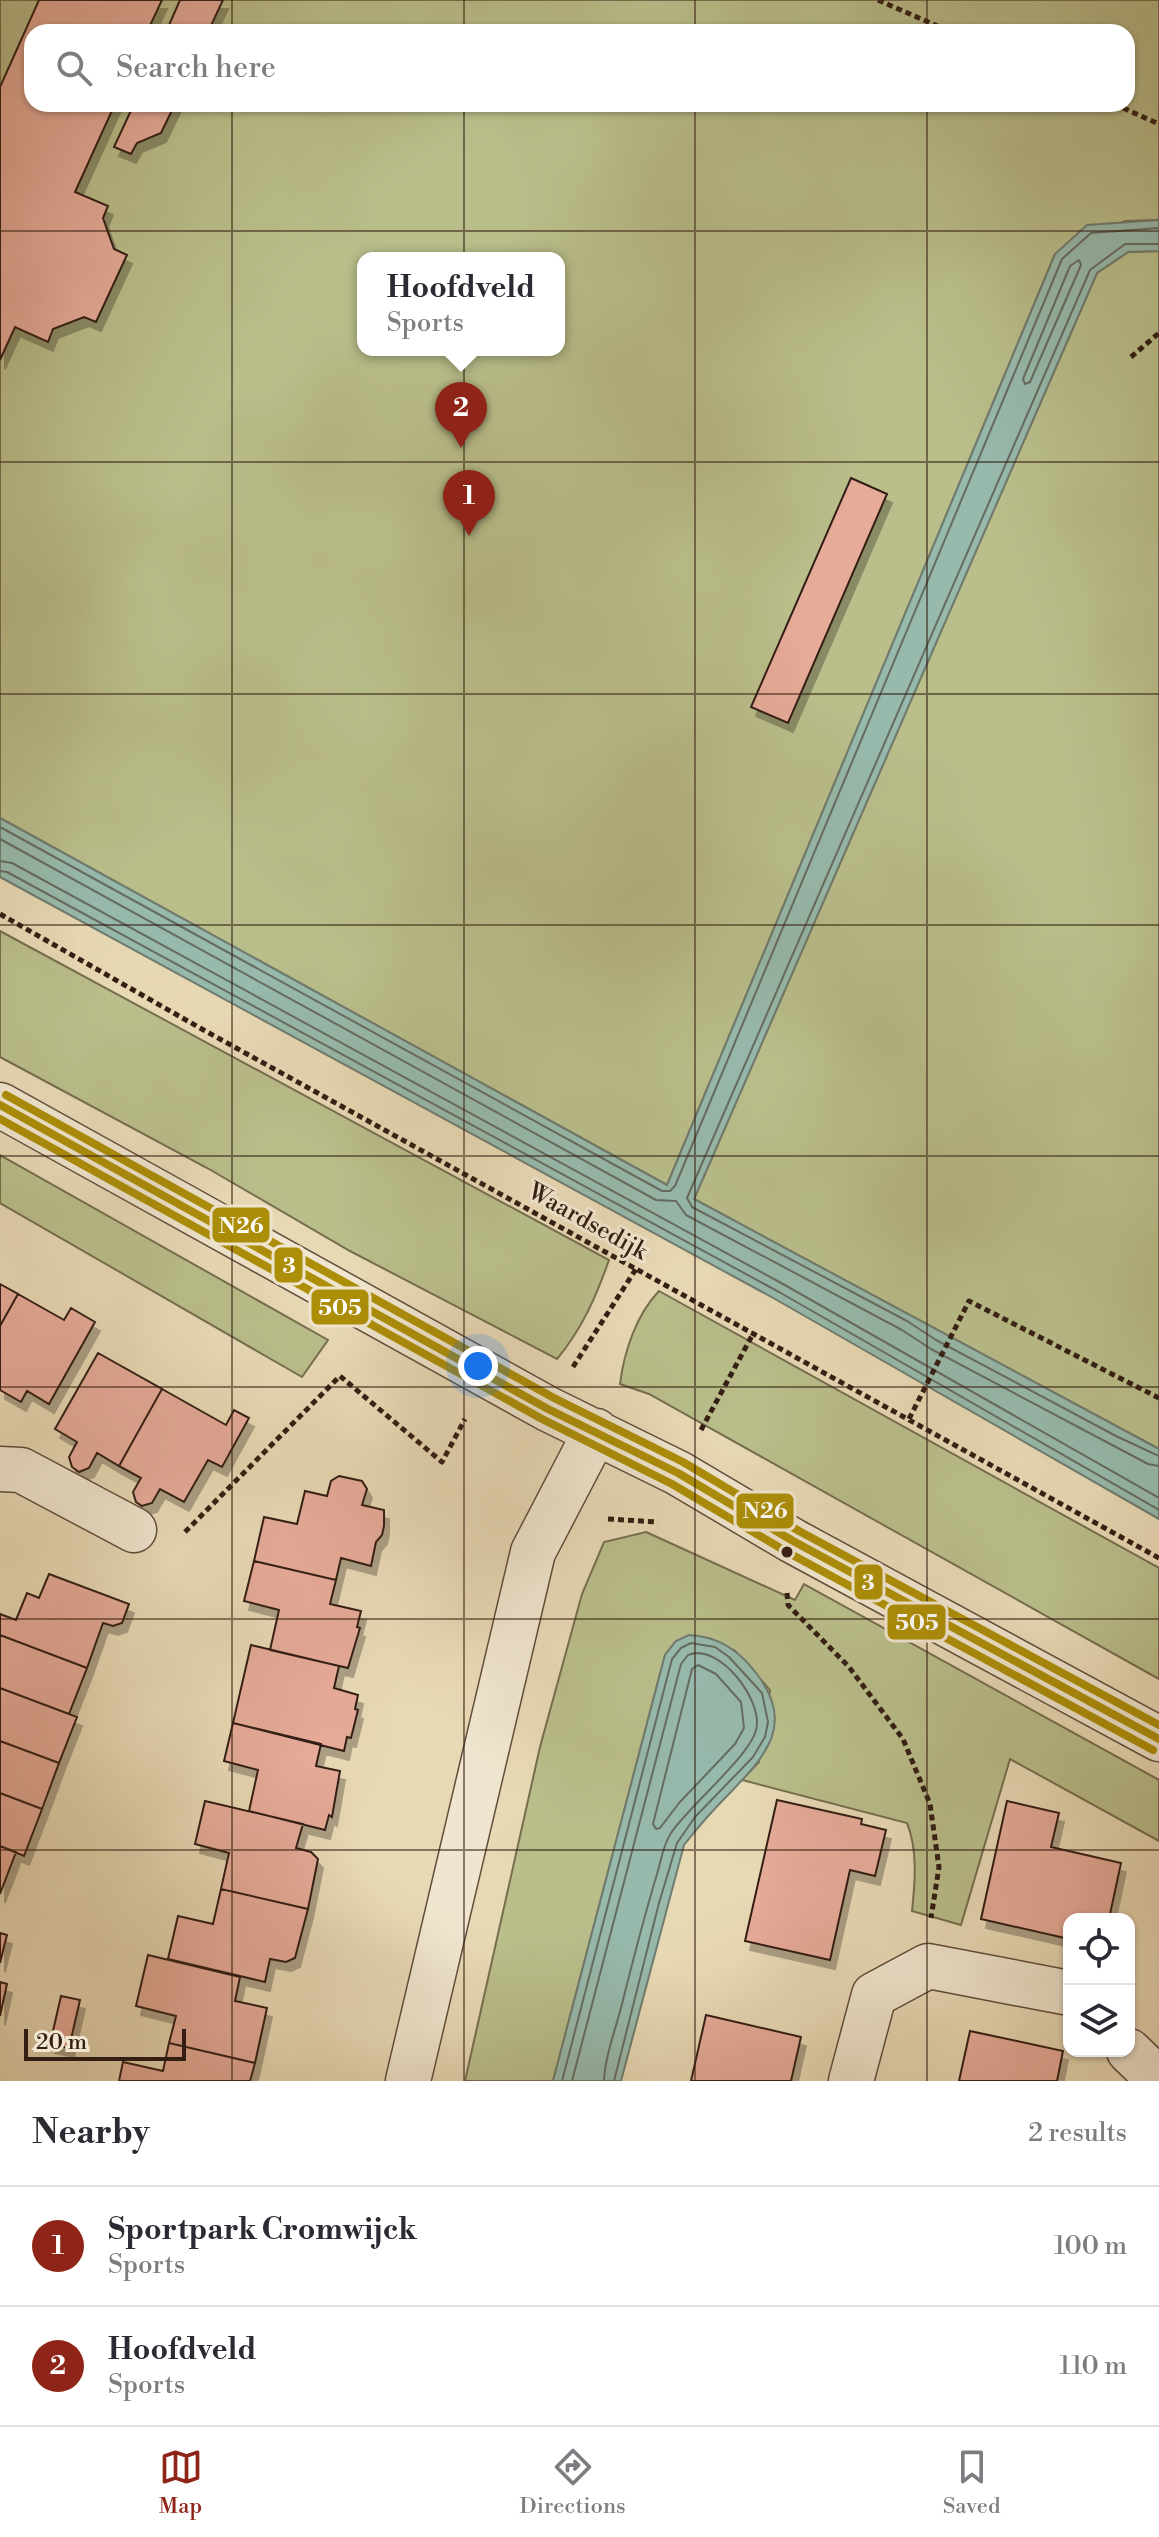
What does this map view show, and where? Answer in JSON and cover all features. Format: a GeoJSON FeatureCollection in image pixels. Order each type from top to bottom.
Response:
{"type":"FeatureCollection","features":[{"type":"Feature","properties":{"kind":"street"},"geometry":{"type":"LineString","coordinates":[[0,1105],[548,1409],[678,1473],[793,1541],[1159,1739]]}},
{"type":"Feature","properties":{"kind":"street"},"geometry":{"type":"LineString","coordinates":[[408,2081],[533,1552],[596,1431]]}},
{"type":"Feature","properties":{"kind":"street"},"geometry":{"type":"LineString","coordinates":[[0,1469],[21,1470],[134,1530]]}},
{"type":"Feature","properties":{"kind":"street"},"geometry":{"type":"LineString","coordinates":[[851,2081],[874,1995],[928,1966],[1063,1992]]}},
{"type":"Feature","properties":{"kind":"street"},"geometry":{"type":"LineString","coordinates":[[1135,2057],[1159,2080]]}},
{"type":"Feature","properties":{"kind":"path"},"geometry":{"type":"LineString","coordinates":[[878,0],[933,24]]}},
{"type":"Feature","properties":{"kind":"path"},"geometry":{"type":"LineString","coordinates":[[1132,112],[1159,124]]}},
{"type":"Feature","properties":{"kind":"path"},"geometry":{"type":"LineString","coordinates":[[1131,357],[1159,333]]}},
{"type":"Feature","properties":{"kind":"path","name":"Waardsedijk"},"geometry":{"type":"LineString","coordinates":[[0,914],[1159,1558]]}},
{"type":"Feature","properties":{"kind":"path"},"geometry":{"type":"LineString","coordinates":[[548,1409],[636,1269]]}},
{"type":"Feature","properties":{"kind":"path"},"geometry":{"type":"LineString","coordinates":[[909,1419],[969,1301],[1159,1398]]}},
{"type":"Feature","properties":{"kind":"path"},"geometry":{"type":"LineString","coordinates":[[678,1473],[754,1332]]}},
{"type":"Feature","properties":{"kind":"path"},"geometry":{"type":"LineString","coordinates":[[134,1530],[174,1543],[340,1376],[442,1462],[489,1376]]}},
{"type":"Feature","properties":{"kind":"path"},"geometry":{"type":"LineString","coordinates":[[786,1585],[788,1605],[849,1667],[903,1739],[930,1804],[939,1867],[927,1942],[928,1966]]}},
{"type":"Feature","properties":{"kind":"green space"},"geometry":{"type":"Polygon","coordinates":[[[0,0],[1159,0],[1159,220],[1125,221],[1055,254],[667,1185],[0,818],[0,0]]]}},
{"type":"Feature","properties":{"kind":"green space"},"geometry":{"type":"Polygon","coordinates":[[[1159,251],[1159,1449],[694,1199],[1097,273],[1128,252],[1159,251]]]}},
{"type":"Feature","properties":{"kind":"green space"},"geometry":{"type":"Polygon","coordinates":[[[0,931],[609,1260],[588,1312],[566,1348],[557,1359],[350,1251],[209,1169],[0,1057],[0,931]]]}},
{"type":"Feature","properties":{"kind":"green space"},"geometry":{"type":"Polygon","coordinates":[[[0,1155],[328,1340],[302,1377],[0,1203],[0,1155]]]}},
{"type":"Feature","properties":{"kind":"green space"},"geometry":{"type":"Polygon","coordinates":[[[659,1291],[1159,1568],[1159,1679],[649,1394],[620,1384],[632,1334],[659,1291]]]}},
{"type":"Feature","properties":{"kind":"green space"},"geometry":{"type":"Polygon","coordinates":[[[646,1532],[795,1600],[804,1584],[1159,1780],[1159,1841],[1010,1759],[961,1925],[912,1911],[914,1855],[907,1823],[742,1780],[759,1762],[770,1690],[734,1650],[676,1641],[665,1655],[553,2081],[465,2081],[540,1747],[582,1594],[604,1542],[646,1532]]]}},
{"type":"Feature","properties":{"kind":"water"},"geometry":{"type":"Polygon","coordinates":[[[1159,220],[1159,251],[1128,252],[1097,273],[694,1199],[1159,1449],[1159,1519],[775,1299],[0,877],[0,818],[667,1185],[1055,254],[1087,225],[1159,220]]]}},
{"type":"Feature","properties":{"kind":"water"},"geometry":{"type":"Polygon","coordinates":[[[689,1635],[709,1638],[727,1646],[756,1673],[768,1691],[774,1708],[775,1723],[771,1738],[754,1766],[684,1845],[621,2081],[553,2081],[665,1655],[676,1641],[689,1635]]]}},
{"type":"Feature","properties":{"kind":"building"},"geometry":{"type":"Polygon","coordinates":[[[39,0],[162,0],[151,24],[28,24],[39,0]]]}},
{"type":"Feature","properties":{"kind":"building"},"geometry":{"type":"Polygon","coordinates":[[[180,0],[223,0],[212,24],[170,24],[180,0]]]}},
{"type":"Feature","properties":{"kind":"building"},"geometry":{"type":"Polygon","coordinates":[[[24,33],[24,112],[111,112],[75,192],[108,206],[103,218],[114,249],[127,255],[96,322],[84,317],[53,329],[48,342],[15,327],[0,360],[0,87],[24,33]]]}},
{"type":"Feature","properties":{"kind":"building"},"geometry":{"type":"Polygon","coordinates":[[[130,112],[171,112],[161,133],[137,143],[131,154],[114,147],[130,112]]]}},
{"type":"Feature","properties":{"kind":"building"},"geometry":{"type":"Polygon","coordinates":[[[851,478],[887,494],[788,723],[751,707],[851,478]]]}},
{"type":"Feature","properties":{"kind":"building"},"geometry":{"type":"Polygon","coordinates":[[[0,1284],[18,1294],[0,1326],[0,1284]]]}},
{"type":"Feature","properties":{"kind":"building"},"geometry":{"type":"Polygon","coordinates":[[[18,1294],[64,1320],[71,1308],[95,1322],[49,1404],[27,1391],[21,1402],[0,1390],[0,1326],[18,1294]]]}},
{"type":"Feature","properties":{"kind":"building"},"geometry":{"type":"Polygon","coordinates":[[[98,1353],[162,1389],[119,1466],[97,1453],[89,1468],[79,1472],[72,1467],[69,1457],[77,1442],[55,1429],[98,1353]]]}},
{"type":"Feature","properties":{"kind":"building"},"geometry":{"type":"Polygon","coordinates":[[[162,1389],[226,1425],[234,1410],[249,1418],[222,1467],[208,1460],[184,1502],[160,1489],[152,1503],[142,1506],[136,1502],[133,1492],[141,1478],[119,1466],[162,1389]]]}},
{"type":"Feature","properties":{"kind":"building"},"geometry":{"type":"Polygon","coordinates":[[[339,1476],[362,1481],[367,1489],[362,1505],[384,1510],[382,1535],[376,1542],[371,1566],[341,1558],[336,1580],[254,1561],[264,1517],[297,1524],[305,1491],[327,1496],[331,1481],[339,1476]]]}},
{"type":"Feature","properties":{"kind":"building"},"geometry":{"type":"Polygon","coordinates":[[[254,1561],[336,1580],[330,1604],[361,1611],[357,1627],[360,1628],[348,1668],[270,1650],[279,1610],[244,1601],[254,1561]]]}},
{"type":"Feature","properties":{"kind":"building"},"geometry":{"type":"Polygon","coordinates":[[[49,1574],[129,1604],[122,1623],[113,1626],[103,1623],[87,1668],[0,1635],[0,1614],[16,1620],[27,1593],[39,1598],[49,1574]]]}},
{"type":"Feature","properties":{"kind":"building"},"geometry":{"type":"Polygon","coordinates":[[[0,1635],[87,1668],[69,1714],[0,1688],[0,1635]]]}},
{"type":"Feature","properties":{"kind":"building"},"geometry":{"type":"Polygon","coordinates":[[[251,1645],[339,1666],[334,1688],[358,1695],[355,1709],[358,1710],[351,1738],[347,1737],[344,1751],[233,1723],[251,1645]]]}},
{"type":"Feature","properties":{"kind":"building"},"geometry":{"type":"Polygon","coordinates":[[[0,1688],[77,1717],[59,1763],[0,1741],[0,1688]]]}},
{"type":"Feature","properties":{"kind":"building"},"geometry":{"type":"Polygon","coordinates":[[[233,1723],[321,1744],[316,1766],[340,1771],[332,1817],[329,1815],[325,1830],[249,1811],[258,1770],[224,1761],[233,1723]]]}},
{"type":"Feature","properties":{"kind":"building"},"geometry":{"type":"Polygon","coordinates":[[[0,1741],[59,1763],[42,1809],[0,1793],[0,1741]]]}},
{"type":"Feature","properties":{"kind":"building"},"geometry":{"type":"Polygon","coordinates":[[[0,1793],[42,1809],[24,1856],[0,1846],[0,1793]]]}},
{"type":"Feature","properties":{"kind":"building"},"geometry":{"type":"Polygon","coordinates":[[[777,1800],[862,1819],[861,1824],[886,1830],[875,1876],[850,1870],[830,1960],[745,1941],[777,1800]]]}},
{"type":"Feature","properties":{"kind":"building"},"geometry":{"type":"Polygon","coordinates":[[[205,1801],[303,1824],[296,1848],[311,1852],[318,1859],[308,1909],[221,1889],[229,1853],[195,1844],[205,1801]]]}},
{"type":"Feature","properties":{"kind":"building"},"geometry":{"type":"Polygon","coordinates":[[[1007,1801],[1059,1813],[1051,1847],[1121,1863],[1110,1913],[1063,1913],[1063,1938],[981,1919],[1007,1801]]]}},
{"type":"Feature","properties":{"kind":"building"},"geometry":{"type":"Polygon","coordinates":[[[0,1846],[16,1852],[0,1894],[0,1846]]]}},
{"type":"Feature","properties":{"kind":"building"},"geometry":{"type":"Polygon","coordinates":[[[221,1889],[308,1909],[295,1958],[286,1962],[270,1959],[265,1982],[168,1959],[178,1916],[213,1924],[221,1889]]]}},
{"type":"Feature","properties":{"kind":"building"},"geometry":{"type":"Polygon","coordinates":[[[0,1933],[7,1935],[0,1963],[0,1933]]]}},
{"type":"Feature","properties":{"kind":"building"},"geometry":{"type":"Polygon","coordinates":[[[148,1955],[240,1977],[235,2001],[267,2008],[255,2063],[169,2043],[176,2016],[136,2006],[148,1955]]]}},
{"type":"Feature","properties":{"kind":"building"},"geometry":{"type":"Polygon","coordinates":[[[0,1982],[7,1984],[0,2016],[0,1982]]]}},
{"type":"Feature","properties":{"kind":"building"},"geometry":{"type":"Polygon","coordinates":[[[61,1996],[80,2000],[69,2048],[50,2044],[61,1996]]]}},
{"type":"Feature","properties":{"kind":"building"},"geometry":{"type":"Polygon","coordinates":[[[706,2015],[801,2037],[791,2081],[691,2081],[706,2015]]]}},
{"type":"Feature","properties":{"kind":"building"},"geometry":{"type":"Polygon","coordinates":[[[970,2031],[1063,2051],[1057,2081],[959,2081],[970,2031]]]}},
{"type":"Feature","properties":{"kind":"building"},"geometry":{"type":"Polygon","coordinates":[[[169,2043],[255,2063],[250,2081],[119,2081],[123,2062],[163,2071],[169,2043]]]}},
{"type":"Feature","properties":{"kind":"transit line","name":"N26"},"geometry":{"type":"LineString","coordinates":[[6,1095],[554,1398],[683,1462],[799,1531],[1159,1725]]}},
{"type":"Feature","properties":{"kind":"transit line","name":"3"},"geometry":{"type":"LineString","coordinates":[[0,1105],[548,1409],[678,1473],[793,1541],[1159,1739]]}},
{"type":"Feature","properties":{"kind":"transit line","name":"505"},"geometry":{"type":"LineString","coordinates":[[0,1119],[542,1419],[672,1484],[787,1552],[1153,1750]]}},
{"type":"Feature","properties":{"kind":"place","name":"Hoofdveld"},"geometry":{"type":"Point","coordinates":[461,448]}},
{"type":"Feature","properties":{"kind":"place","name":"Sportpark Cromwijck"},"geometry":{"type":"Point","coordinates":[469,536]}}]}
